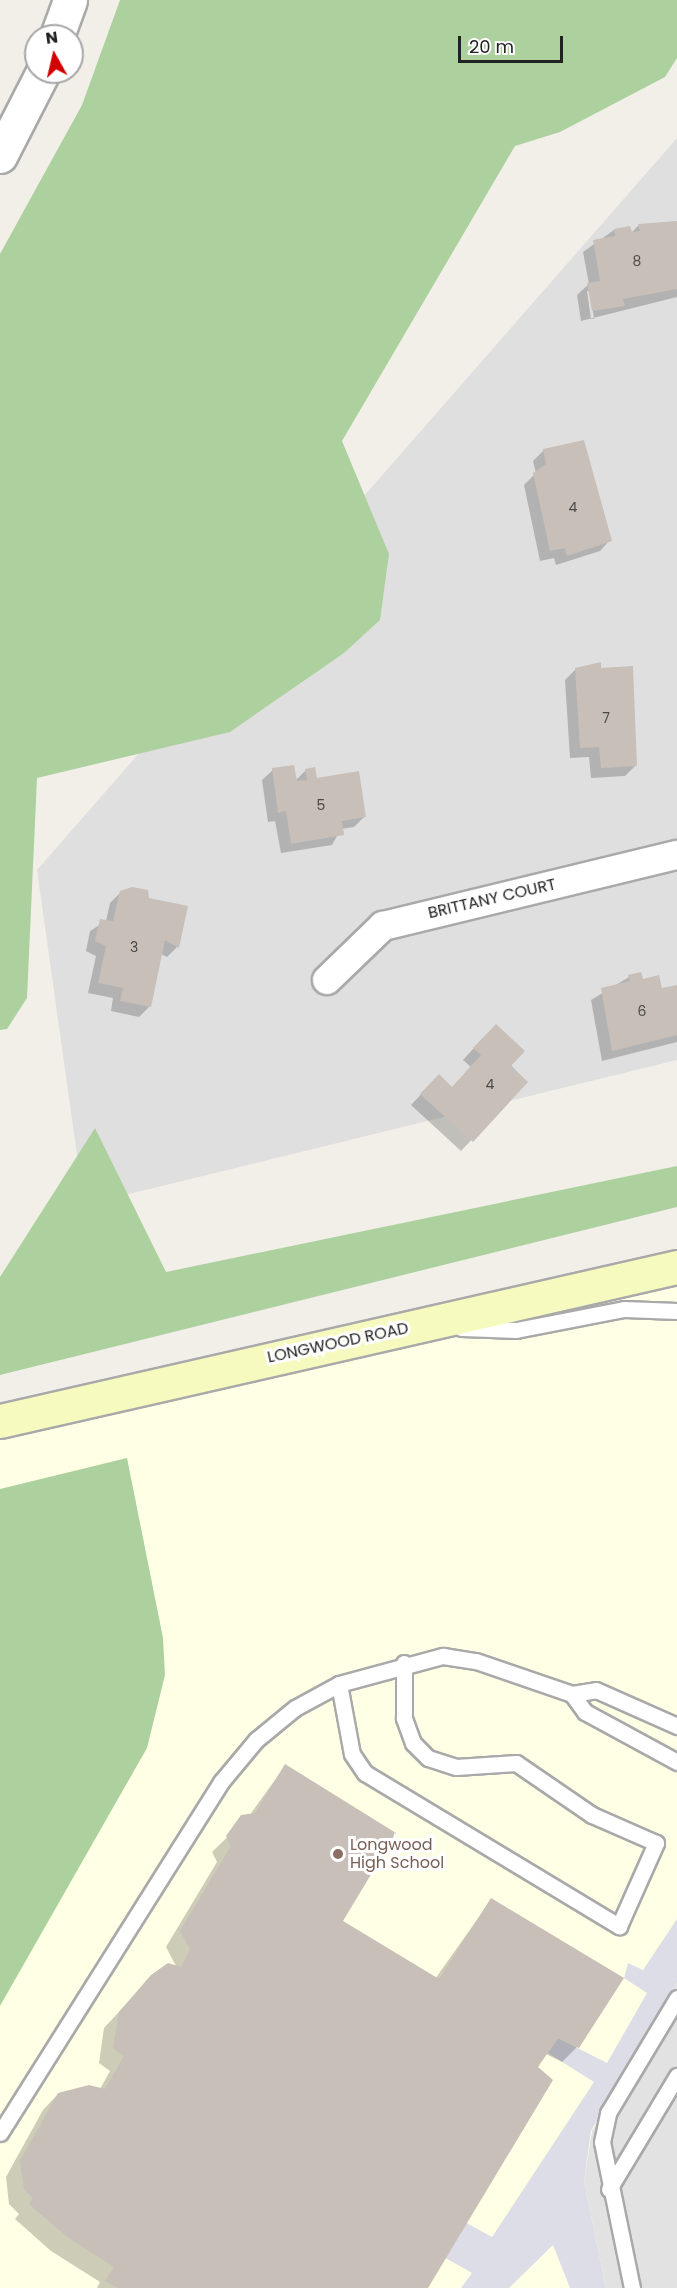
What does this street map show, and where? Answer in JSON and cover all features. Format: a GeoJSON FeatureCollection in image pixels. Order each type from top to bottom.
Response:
{"type":"FeatureCollection","features":[{"type":"Feature","properties":{"kind":"main road","name":"LONGWOOD ROAD"},"geometry":{"type":"LineString","coordinates":[[0,1421],[677,1267]]}},
{"type":"Feature","properties":{"kind":"street"},"geometry":{"type":"LineString","coordinates":[[61,24],[70,0]]}},
{"type":"Feature","properties":{"kind":"street"},"geometry":{"type":"LineString","coordinates":[[0,156],[38,84]]}},
{"type":"Feature","properties":{"kind":"street","name":"BRITTANY COURT"},"geometry":{"type":"LineString","coordinates":[[327,980],[382,926],[677,855]]}},
{"type":"Feature","properties":{"kind":"lane"},"geometry":{"type":"LineString","coordinates":[[413,1327],[516,1330],[624,1310],[677,1311]]}},
{"type":"Feature","properties":{"kind":"lane"},"geometry":{"type":"LineString","coordinates":[[0,2133],[221,1782],[256,1740],[294,1708],[339,1684],[404,1663],[443,1656],[476,1661],[572,1694],[596,1690],[677,1726]]}},
{"type":"Feature","properties":{"kind":"lane"},"geometry":{"type":"LineString","coordinates":[[339,1684],[352,1754],[365,1773],[619,1926],[656,1843],[592,1815],[516,1763],[456,1767],[428,1758],[413,1743],[404,1718],[404,1663]]}},
{"type":"Feature","properties":{"kind":"lane"},"geometry":{"type":"LineString","coordinates":[[572,1694],[585,1712],[677,1762]]}},
{"type":"Feature","properties":{"kind":"lane"},"geometry":{"type":"LineString","coordinates":[[632,2288],[608,2190],[602,2142],[608,2113],[677,1998]]}},
{"type":"Feature","properties":{"kind":"lane"},"geometry":{"type":"LineString","coordinates":[[608,2190],[677,2076]]}},
{"type":"Feature","properties":{"kind":"shaded area"},"geometry":{"type":"Polygon","coordinates":[[[677,138],[677,1060],[84,1205],[37,870],[677,138]]]}},
{"type":"Feature","properties":{"kind":"shaded area","name":"Longwood High School"},"geometry":{"type":"Polygon","coordinates":[[[677,1272],[677,2288],[0,2288],[0,1420],[677,1272]]]}},
{"type":"Feature","properties":{"kind":"shaded area"},"geometry":{"type":"Polygon","coordinates":[[[677,1919],[677,1982],[591,2131],[584,2181],[606,2288],[570,2288],[553,2245],[509,2288],[461,2288],[472,2273],[442,2256],[465,2222],[492,2237],[594,2082],[548,2053],[558,2038],[607,2063],[647,1993],[624,1978],[628,1963],[643,1970],[677,1919]]]}},
{"type":"Feature","properties":{"kind":"shaded area"},"geometry":{"type":"Polygon","coordinates":[[[677,1982],[677,2288],[606,2288],[584,2181],[592,2131],[677,1982]]]}},
{"type":"Feature","properties":{"kind":"green space"},"geometry":{"type":"Polygon","coordinates":[[[120,0],[677,0],[677,58],[665,77],[560,132],[515,146],[342,441],[389,554],[380,620],[344,653],[230,732],[37,778],[27,998],[7,1029],[0,1030],[0,254],[82,105],[120,0]]]}},
{"type":"Feature","properties":{"kind":"green space"},"geometry":{"type":"Polygon","coordinates":[[[95,1128],[166,1272],[677,1166],[677,1207],[0,1375],[0,1277],[95,1128]]]}},
{"type":"Feature","properties":{"kind":"green space"},"geometry":{"type":"Polygon","coordinates":[[[127,1458],[163,1638],[165,1675],[147,1748],[0,2006],[0,1489],[127,1458]]]}},
{"type":"Feature","properties":{"kind":"building"},"geometry":{"type":"Polygon","coordinates":[[[677,221],[677,289],[623,299],[625,306],[592,311],[587,283],[600,281],[593,240],[615,236],[614,229],[630,226],[632,232],[640,231],[638,224],[677,221]]]}},
{"type":"Feature","properties":{"kind":"building"},"geometry":{"type":"Polygon","coordinates":[[[584,440],[612,541],[567,556],[565,548],[550,551],[533,473],[546,464],[543,449],[584,440]]]}},
{"type":"Feature","properties":{"kind":"building"},"geometry":{"type":"Polygon","coordinates":[[[601,662],[601,668],[633,666],[637,766],[601,768],[599,747],[580,748],[575,668],[601,662]]]}},
{"type":"Feature","properties":{"kind":"building"},"geometry":{"type":"Polygon","coordinates":[[[294,765],[297,781],[307,780],[305,769],[315,767],[317,778],[359,771],[366,817],[342,821],[344,835],[291,844],[286,811],[278,813],[272,768],[294,765]]]}},
{"type":"Feature","properties":{"kind":"building"},"geometry":{"type":"Polygon","coordinates":[[[132,887],[148,890],[149,898],[188,906],[179,948],[165,940],[151,1007],[120,1001],[123,988],[98,983],[106,946],[95,941],[100,919],[113,921],[120,891],[132,887]]]}},
{"type":"Feature","properties":{"kind":"building"},"geometry":{"type":"Polygon","coordinates":[[[641,972],[643,979],[659,975],[662,988],[677,985],[677,1035],[612,1051],[601,988],[630,981],[628,975],[641,972]]]}},
{"type":"Feature","properties":{"kind":"building"},"geometry":{"type":"Polygon","coordinates":[[[496,1024],[525,1051],[511,1066],[528,1082],[473,1142],[420,1094],[439,1074],[452,1087],[481,1055],[473,1048],[496,1024]]]}},
{"type":"Feature","properties":{"kind":"building"},"geometry":{"type":"Polygon","coordinates":[[[285,1764],[396,1833],[343,1921],[439,1979],[491,1898],[624,1978],[579,2048],[558,2038],[538,2067],[553,2080],[428,2288],[118,2288],[105,2281],[114,2267],[66,2236],[29,2204],[33,2198],[24,2189],[20,2161],[58,2093],[89,2085],[105,2089],[124,2056],[113,2048],[119,2012],[151,1975],[168,1963],[181,1967],[190,1949],[180,1931],[231,1846],[226,1836],[241,1815],[255,1813],[285,1764]]]}},
{"type":"Feature","properties":{"kind":"place","name":"Longwood High School"},"geometry":{"type":"Point","coordinates":[338,1854]}}]}
